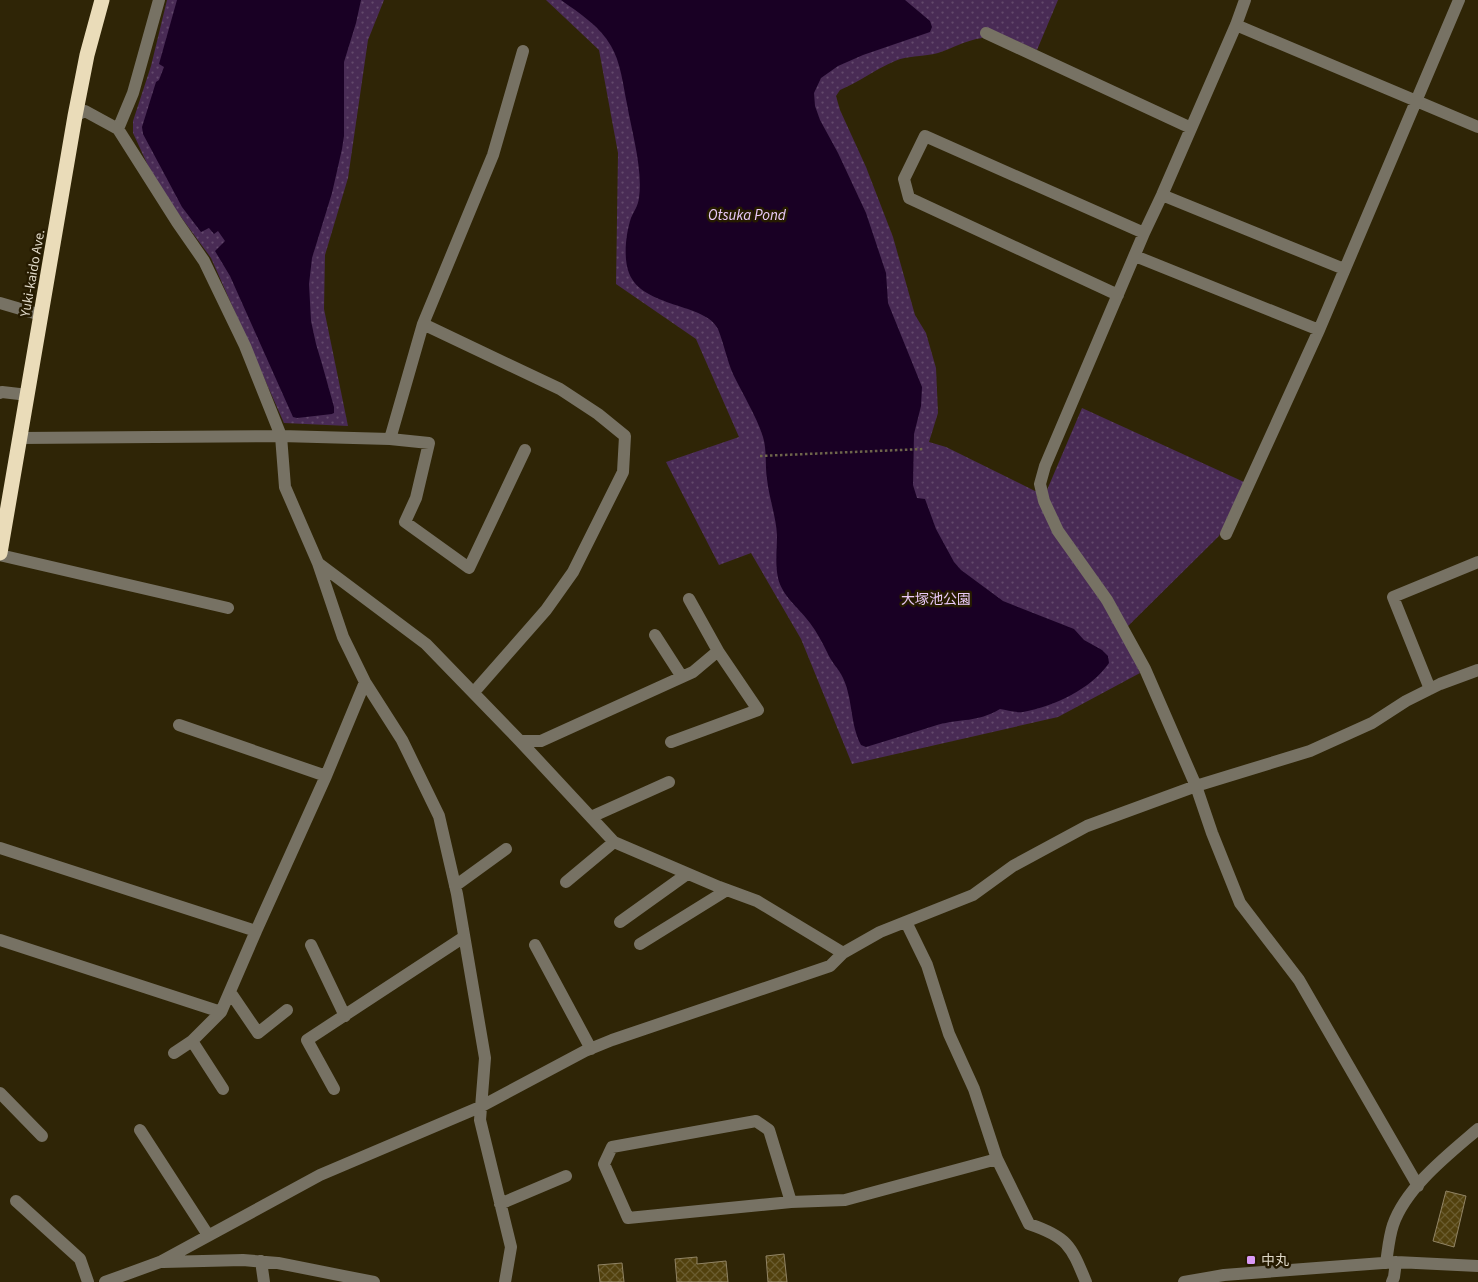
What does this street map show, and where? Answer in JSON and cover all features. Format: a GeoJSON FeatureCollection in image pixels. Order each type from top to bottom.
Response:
{"type":"FeatureCollection","features":[{"type":"Feature","properties":{"kind":"highway","name":"Yuki-kaido Ave."},"geometry":{"type":"LineString","coordinates":[[0,554],[2,529],[28,395],[75,116],[87,54],[102,0]]}},
{"type":"Feature","properties":{"kind":"street"},"geometry":{"type":"LineString","coordinates":[[118,129],[134,93],[159,0]]}},
{"type":"Feature","properties":{"kind":"street"},"geometry":{"type":"LineString","coordinates":[[1226,534],[1319,330],[1459,0]]}},
{"type":"Feature","properties":{"kind":"street"},"geometry":{"type":"LineString","coordinates":[[1243,1],[1236,25],[1144,233],[1045,466],[1040,484],[1044,501],[1058,531],[1107,600],[1145,669],[1196,786],[1212,833],[1240,903],[1299,980],[1418,1186]]}},
{"type":"Feature","properties":{"kind":"street"},"geometry":{"type":"LineString","coordinates":[[1236,25],[1478,126]]}},
{"type":"Feature","properties":{"kind":"street"},"geometry":{"type":"LineString","coordinates":[[986,33],[1191,128]]}},
{"type":"Feature","properties":{"kind":"street"},"geometry":{"type":"LineString","coordinates":[[390,439],[423,324],[493,154],[523,51]]}},
{"type":"Feature","properties":{"kind":"street"},"geometry":{"type":"LineString","coordinates":[[75,116],[85,112],[118,129],[177,222],[204,260],[245,346],[281,436],[285,487],[318,563],[343,637],[365,682],[402,740],[439,816],[455,886],[485,1058],[480,1120],[511,1246],[505,1282]]}},
{"type":"Feature","properties":{"kind":"street"},"geometry":{"type":"LineString","coordinates":[[1118,295],[909,198],[904,179],[925,136],[1144,233]]}},
{"type":"Feature","properties":{"kind":"street"},"geometry":{"type":"LineString","coordinates":[[1162,196],[1344,269]]}},
{"type":"Feature","properties":{"kind":"street"},"geometry":{"type":"LineString","coordinates":[[1135,256],[1319,330]]}},
{"type":"Feature","properties":{"kind":"street"},"geometry":{"type":"LineString","coordinates":[[0,302],[41,315]]}},
{"type":"Feature","properties":{"kind":"street"},"geometry":{"type":"LineString","coordinates":[[423,324],[560,390],[598,414],[625,436],[623,472],[572,572],[546,610],[474,692]]}},
{"type":"Feature","properties":{"kind":"street"},"geometry":{"type":"LineString","coordinates":[[0,393],[28,395]]}},
{"type":"Feature","properties":{"kind":"street"},"geometry":{"type":"LineString","coordinates":[[20,438],[281,436],[390,439],[429,443],[416,498],[405,522],[469,568],[525,450]]}},
{"type":"Feature","properties":{"kind":"street"},"geometry":{"type":"LineString","coordinates":[[0,554],[228,608]]}},
{"type":"Feature","properties":{"kind":"street"},"geometry":{"type":"LineString","coordinates":[[1430,689],[1393,597],[1478,562]]}},
{"type":"Feature","properties":{"kind":"street"},"geometry":{"type":"LineString","coordinates":[[318,563],[426,644],[520,740],[614,842],[687,874],[757,900],[843,953]]}},
{"type":"Feature","properties":{"kind":"street"},"geometry":{"type":"LineString","coordinates":[[671,742],[758,710],[718,651],[688,599]]}},
{"type":"Feature","properties":{"kind":"street"},"geometry":{"type":"LineString","coordinates":[[655,635],[682,677]]}},
{"type":"Feature","properties":{"kind":"street"},"geometry":{"type":"LineString","coordinates":[[520,740],[541,741],[693,672],[718,651]]}},
{"type":"Feature","properties":{"kind":"street"},"geometry":{"type":"LineString","coordinates":[[104,1282],[160,1262],[320,1175],[480,1107],[591,1049],[612,1040],[830,966],[843,953],[880,932],[973,895],[1013,866],[1087,826],[1196,786],[1310,751],[1372,723],[1406,701],[1430,689],[1478,670]]}},
{"type":"Feature","properties":{"kind":"street"},"geometry":{"type":"LineString","coordinates":[[174,1053],[192,1041],[221,1012],[326,776],[365,682]]}},
{"type":"Feature","properties":{"kind":"street"},"geometry":{"type":"LineString","coordinates":[[179,725],[326,776]]}},
{"type":"Feature","properties":{"kind":"street"},"geometry":{"type":"LineString","coordinates":[[591,817],[669,782]]}},
{"type":"Feature","properties":{"kind":"street"},"geometry":{"type":"LineString","coordinates":[[566,882],[614,842]]}},
{"type":"Feature","properties":{"kind":"street"},"geometry":{"type":"LineString","coordinates":[[0,848],[256,931]]}},
{"type":"Feature","properties":{"kind":"street"},"geometry":{"type":"LineString","coordinates":[[455,886],[506,850]]}},
{"type":"Feature","properties":{"kind":"street"},"geometry":{"type":"LineString","coordinates":[[620,922],[687,874]]}},
{"type":"Feature","properties":{"kind":"street"},"geometry":{"type":"LineString","coordinates":[[640,944],[727,890]]}},
{"type":"Feature","properties":{"kind":"street"},"geometry":{"type":"LineString","coordinates":[[906,922],[927,965],[949,1034],[974,1089],[997,1159],[1029,1224],[1051,1231],[1068,1244],[1086,1282]]}},
{"type":"Feature","properties":{"kind":"street"},"geometry":{"type":"LineString","coordinates":[[334,1088],[307,1040],[464,937]]}},
{"type":"Feature","properties":{"kind":"street"},"geometry":{"type":"LineString","coordinates":[[0,940],[221,1012]]}},
{"type":"Feature","properties":{"kind":"street"},"geometry":{"type":"LineString","coordinates":[[311,945],[344,1016]]}},
{"type":"Feature","properties":{"kind":"street"},"geometry":{"type":"LineString","coordinates":[[535,945],[591,1049]]}},
{"type":"Feature","properties":{"kind":"street"},"geometry":{"type":"LineString","coordinates":[[230,992],[258,1033],[287,1010]]}},
{"type":"Feature","properties":{"kind":"street"},"geometry":{"type":"LineString","coordinates":[[192,1041],[223,1088]]}},
{"type":"Feature","properties":{"kind":"street"},"geometry":{"type":"LineString","coordinates":[[0,1093],[42,1136]]}},
{"type":"Feature","properties":{"kind":"street"},"geometry":{"type":"LineString","coordinates":[[791,1202],[769,1130],[756,1122],[612,1147],[604,1164],[628,1218],[791,1202],[845,1200],[997,1159]]}},
{"type":"Feature","properties":{"kind":"street"},"geometry":{"type":"LineString","coordinates":[[1392,1282],[1394,1277],[1389,1239],[1400,1210],[1418,1186],[1455,1148],[1478,1129]]}},
{"type":"Feature","properties":{"kind":"street"},"geometry":{"type":"LineString","coordinates":[[140,1130],[208,1235]]}},
{"type":"Feature","properties":{"kind":"street"},"geometry":{"type":"LineString","coordinates":[[500,1204],[566,1176]]}},
{"type":"Feature","properties":{"kind":"street"},"geometry":{"type":"LineString","coordinates":[[16,1201],[80,1259],[88,1282]]}},
{"type":"Feature","properties":{"kind":"street"},"geometry":{"type":"LineString","coordinates":[[160,1262],[261,1261],[374,1282]]}},
{"type":"Feature","properties":{"kind":"street"},"geometry":{"type":"LineString","coordinates":[[261,1261],[264,1282]]}},
{"type":"Feature","properties":{"kind":"street"},"geometry":{"type":"LineString","coordinates":[[1184,1282],[1224,1275],[1391,1262],[1478,1266]]}},
{"type":"Feature","properties":{"kind":"path"},"geometry":{"type":"LineString","coordinates":[[760,456],[923,449]]}},
{"type":"Feature","properties":{"kind":"green space"},"geometry":{"type":"Polygon","coordinates":[[[167,0],[384,0],[368,40],[348,178],[325,255],[324,309],[348,426],[284,423],[211,258],[156,183],[133,133],[133,121],[151,66],[167,0]]]}},
{"type":"Feature","properties":{"kind":"green space","name":"Otsuka Pond"},"geometry":{"type":"Polygon","coordinates":[[[546,0],[1058,0],[1037,50],[987,28],[982,38],[938,53],[895,61],[840,90],[836,96],[840,110],[866,167],[893,237],[915,315],[926,333],[936,368],[938,413],[929,442],[946,447],[1035,491],[1047,490],[1082,408],[1244,482],[1219,536],[1122,632],[1140,673],[1058,717],[852,764],[801,639],[751,553],[719,565],[666,462],[739,437],[696,339],[616,284],[618,153],[599,50],[546,0]]]}},
{"type":"Feature","properties":{"kind":"water"},"geometry":{"type":"Polygon","coordinates":[[[177,0],[361,0],[344,62],[344,136],[342,149],[332,193],[312,258],[309,284],[311,321],[334,407],[334,413],[332,414],[293,417],[230,276],[215,251],[225,241],[218,231],[214,234],[209,228],[201,232],[182,207],[143,134],[142,127],[156,82],[159,80],[164,67],[159,64],[177,0]]]}},
{"type":"Feature","properties":{"kind":"water","name":"Otsuka Pond"},"geometry":{"type":"Polygon","coordinates":[[[561,0],[905,0],[930,21],[932,27],[930,32],[863,55],[838,66],[821,78],[814,93],[815,106],[820,120],[838,153],[866,213],[886,273],[888,303],[922,387],[921,406],[914,434],[913,485],[917,498],[925,499],[936,529],[954,562],[961,570],[1003,601],[1074,629],[1084,640],[1102,650],[1108,656],[1109,663],[1092,681],[1060,701],[1035,709],[1015,712],[1000,709],[984,716],[937,725],[866,747],[861,745],[857,737],[843,678],[815,630],[783,591],[780,584],[777,567],[777,535],[766,474],[763,437],[733,374],[718,329],[701,314],[647,293],[636,284],[629,273],[626,260],[627,238],[631,218],[637,206],[640,175],[623,82],[611,46],[601,32],[589,20],[561,0]]]}},
{"type":"Feature","properties":{"kind":"building"},"geometry":{"type":"Polygon","coordinates":[[[1446,1191],[1466,1196],[1454,1247],[1433,1241],[1446,1191]]]}},
{"type":"Feature","properties":{"kind":"building"},"geometry":{"type":"Polygon","coordinates":[[[784,1254],[787,1282],[768,1282],[766,1256],[784,1254]]]}},
{"type":"Feature","properties":{"kind":"building"},"geometry":{"type":"Polygon","coordinates":[[[697,1257],[697,1264],[726,1261],[728,1282],[677,1282],[675,1259],[697,1257]]]}},
{"type":"Feature","properties":{"kind":"building"},"geometry":{"type":"Polygon","coordinates":[[[622,1263],[624,1282],[600,1282],[598,1265],[622,1263]]]}},
{"type":"Feature","properties":{"kind":"place","name":"中丸"},"geometry":{"type":"Point","coordinates":[1251,1260]}},
{"type":"Feature","properties":{"kind":"park label","name":"大塚池公園"},"geometry":{"type":"Point","coordinates":[936,599]}}]}
